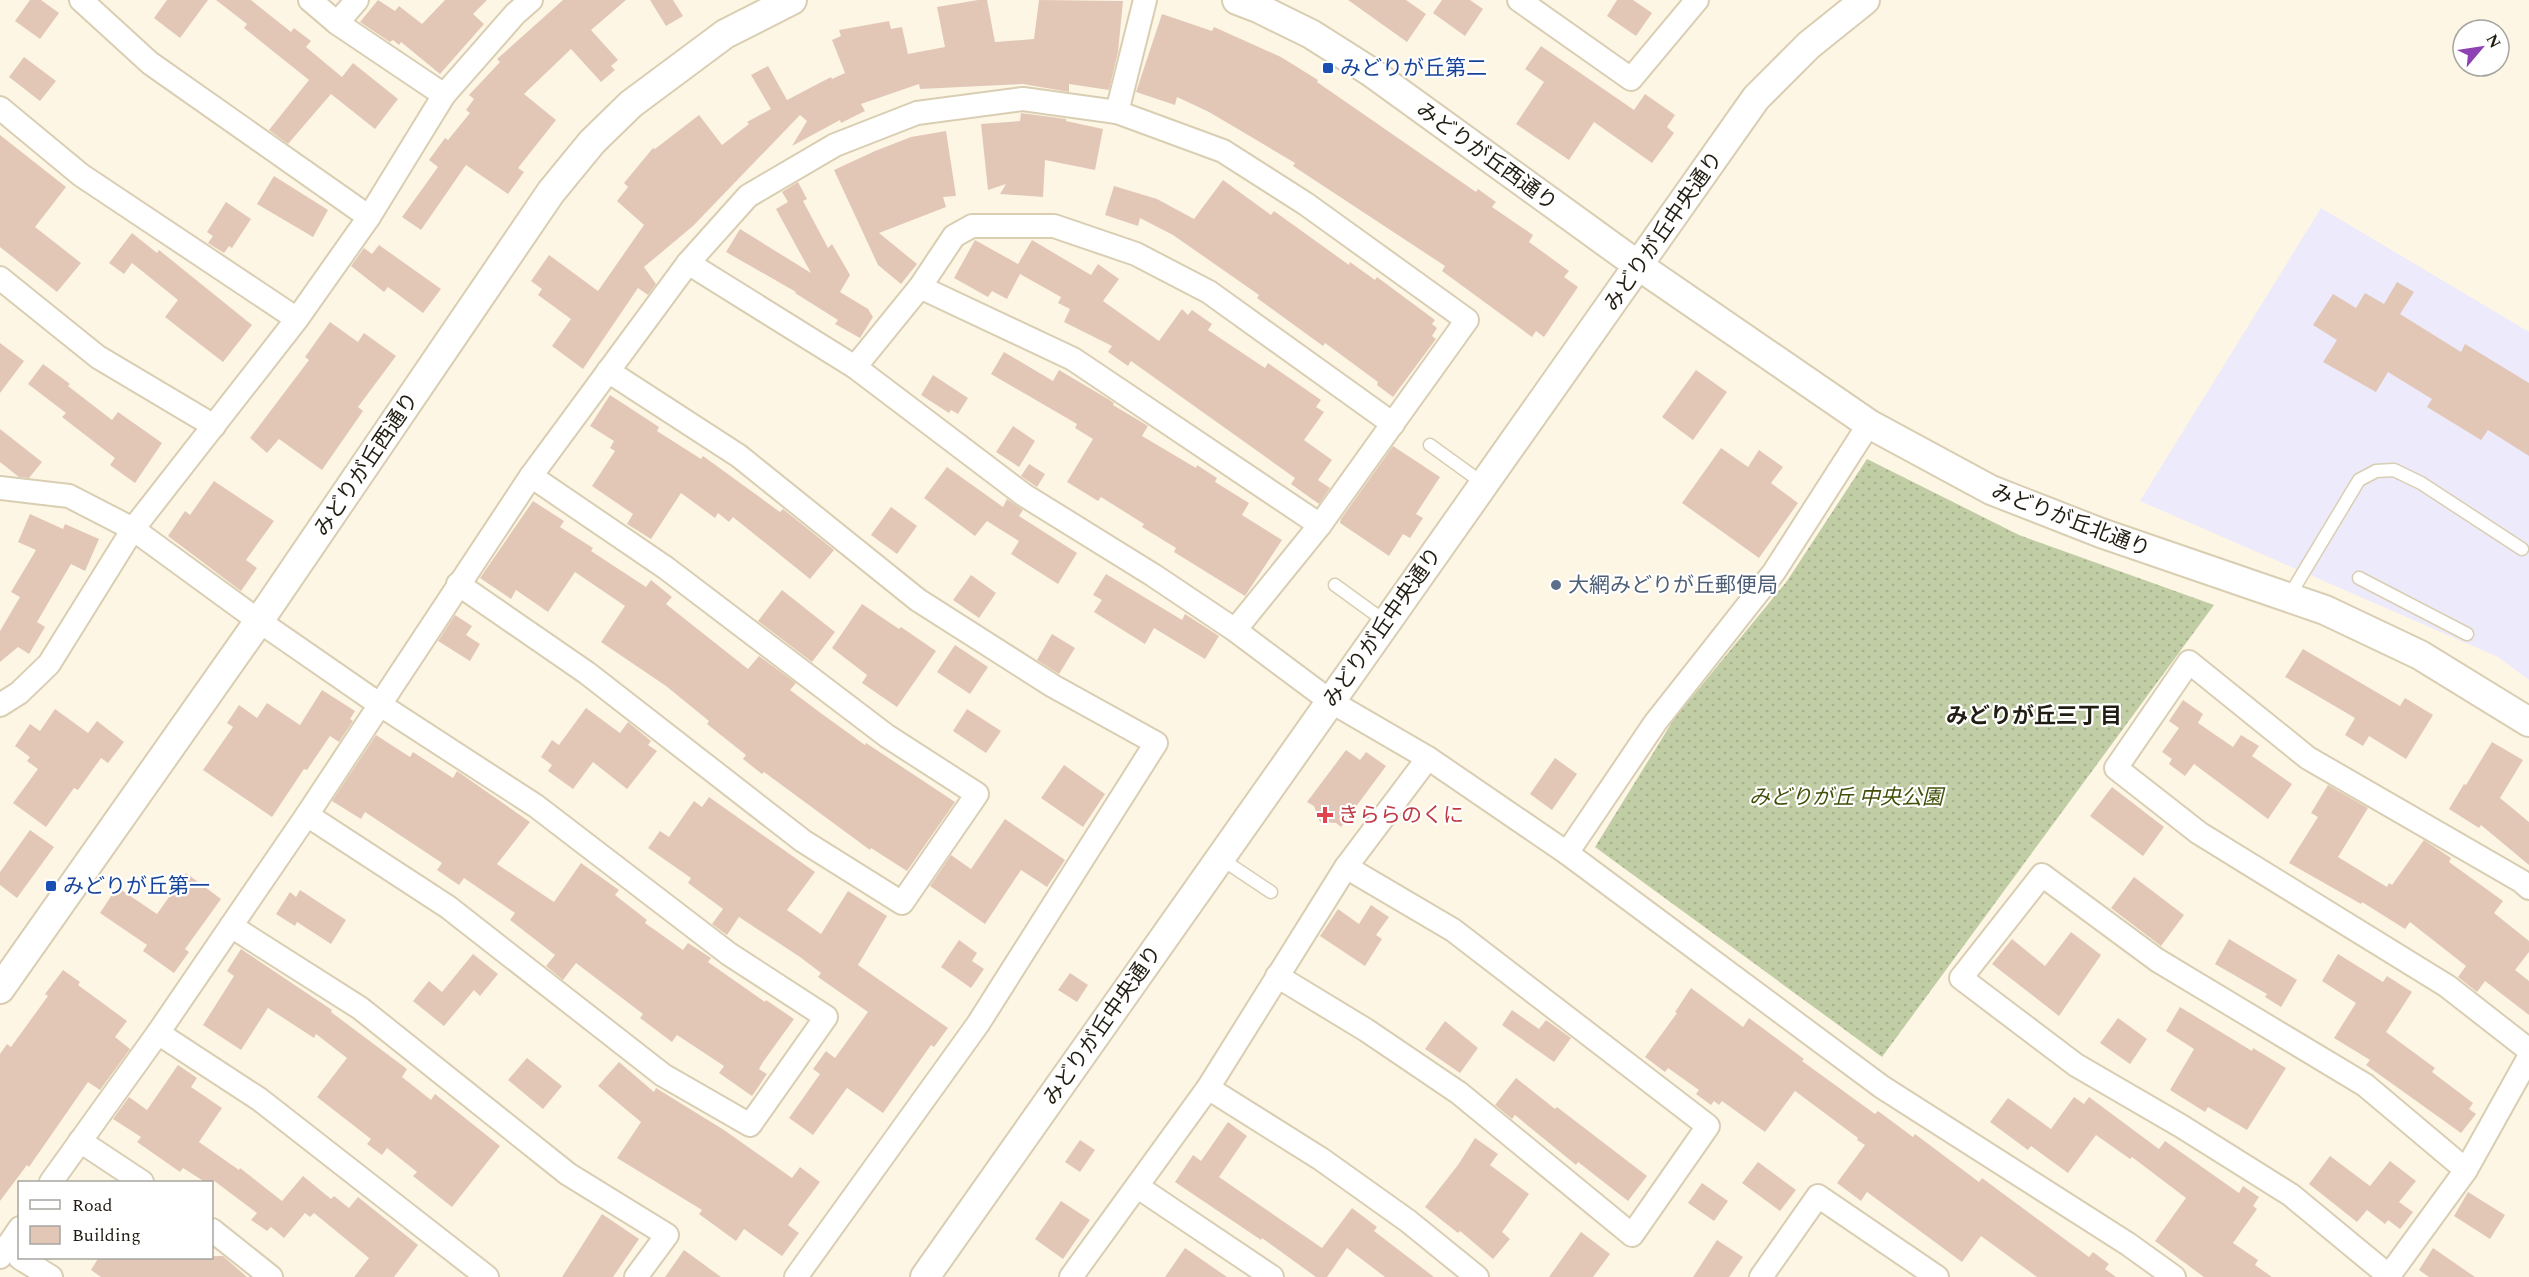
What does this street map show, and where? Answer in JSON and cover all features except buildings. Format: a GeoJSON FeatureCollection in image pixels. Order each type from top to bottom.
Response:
{"type":"FeatureCollection","features":[{"type":"Feature","properties":{"kind":"street"},"geometry":{"type":"LineString","coordinates":[[81,0],[150,63],[369,217]]}},
{"type":"Feature","properties":{"kind":"street"},"geometry":{"type":"LineString","coordinates":[[310,0],[337,22],[444,95]]}},
{"type":"Feature","properties":{"kind":"street"},"geometry":{"type":"LineString","coordinates":[[337,22],[357,0]]}},
{"type":"Feature","properties":{"kind":"street"},"geometry":{"type":"LineString","coordinates":[[0,705],[20,693],[49,664],[133,529],[297,319],[369,217],[444,95],[515,14],[531,0]]}},
{"type":"Feature","properties":{"kind":"street","name":"みどりが丘西通り"},"geometry":{"type":"LineString","coordinates":[[0,989],[259,621],[551,192],[592,142],[631,104],[673,70],[725,34],[792,0]]}},
{"type":"Feature","properties":{"kind":"street"},"geometry":{"type":"LineString","coordinates":[[1117,112],[1145,0]]}},
{"type":"Feature","properties":{"kind":"street","name":"みどりが丘西通り"},"geometry":{"type":"LineString","coordinates":[[1237,0],[1311,34],[1371,72],[1639,266]]}},
{"type":"Feature","properties":{"kind":"street"},"geometry":{"type":"LineString","coordinates":[[1519,0],[1631,79],[1697,0]]}},
{"type":"Feature","properties":{"kind":"street","name":"みどりが丘中央通り"},"geometry":{"type":"LineString","coordinates":[[925,1277],[1756,98],[1809,45],[1864,0]]}},
{"type":"Feature","properties":{"kind":"street"},"geometry":{"type":"LineString","coordinates":[[52,1181],[158,1033],[307,815],[531,476],[688,263],[748,196],[835,145],[917,113],[1023,99],[1117,112],[1222,151],[1306,204],[1467,320],[1320,525],[1235,630]]}},
{"type":"Feature","properties":{"kind":"street"},"geometry":{"type":"LineString","coordinates":[[0,108],[81,175],[297,319]]}},
{"type":"Feature","properties":{"kind":"street"},"geometry":{"type":"LineString","coordinates":[[855,367],[920,286],[954,236],[972,226],[1054,226],[1136,254],[1209,292],[1393,424]]}},
{"type":"Feature","properties":{"kind":"street"},"geometry":{"type":"LineString","coordinates":[[688,263],[855,367],[1024,495],[1153,575],[1235,630],[1330,701],[1428,758],[1567,853],[1882,1087],[2128,1244],[2174,1277]]}},
{"type":"Feature","properties":{"kind":"street","name":"みどりが丘北通り"},"geometry":{"type":"LineString","coordinates":[[1639,266],[1869,424],[1991,490],[2101,533],[2325,610],[2420,655],[2529,722]]}},
{"type":"Feature","properties":{"kind":"street"},"geometry":{"type":"LineString","coordinates":[[0,278],[98,357],[214,426]]}},
{"type":"Feature","properties":{"kind":"street"},"geometry":{"type":"LineString","coordinates":[[920,286],[1073,359],[1320,525]]}},
{"type":"Feature","properties":{"kind":"street"},"geometry":{"type":"LineString","coordinates":[[608,371],[739,456],[918,600],[1053,686],[1156,743],[978,1024],[796,1277]]}},
{"type":"Feature","properties":{"kind":"street"},"geometry":{"type":"LineString","coordinates":[[1567,853],[1655,723],[1774,572],[1869,424]]}},
{"type":"Feature","properties":{"kind":"street"},"geometry":{"type":"LineString","coordinates":[[458,584],[587,673],[803,841],[902,903],[977,794],[887,736],[666,568],[531,476]]}},
{"type":"Feature","properties":{"kind":"street"},"geometry":{"type":"LineString","coordinates":[[0,488],[69,496],[133,529],[259,621],[379,704],[536,806],[729,954],[826,1017],[750,1125],[663,1075],[448,907],[307,815]]}},
{"type":"Feature","properties":{"kind":"street"},"geometry":{"type":"LineString","coordinates":[[2529,888],[2521,880],[2308,758],[2189,662],[2116,768],[2199,832],[2447,986],[2529,1050]]}},
{"type":"Feature","properties":{"kind":"street"},"geometry":{"type":"LineString","coordinates":[[1071,1277],[1208,1088],[1346,867],[1428,758]]}},
{"type":"Feature","properties":{"kind":"street"},"geometry":{"type":"LineString","coordinates":[[1277,976],[1366,1030],[1459,1093],[1632,1235],[1708,1126],[1453,930],[1346,867]]}},
{"type":"Feature","properties":{"kind":"street"},"geometry":{"type":"LineString","coordinates":[[2466,1170],[2364,1085],[2157,960],[2042,875],[1960,978],[2076,1065],[2181,1126],[2291,1195],[2388,1276],[2466,1170],[2529,1057]]}},
{"type":"Feature","properties":{"kind":"street"},"geometry":{"type":"LineString","coordinates":[[231,926],[360,1008],[568,1174],[667,1235],[636,1277]]}},
{"type":"Feature","properties":{"kind":"street"},"geometry":{"type":"LineString","coordinates":[[158,1033],[259,1099],[488,1277]]}},
{"type":"Feature","properties":{"kind":"street"},"geometry":{"type":"LineString","coordinates":[[1208,1088],[1321,1159],[1408,1221],[1477,1277]]}},
{"type":"Feature","properties":{"kind":"street"},"geometry":{"type":"LineString","coordinates":[[80,1141],[140,1181]]}},
{"type":"Feature","properties":{"kind":"street"},"geometry":{"type":"LineString","coordinates":[[1138,1187],[1272,1277]]}},
{"type":"Feature","properties":{"kind":"street"},"geometry":{"type":"LineString","coordinates":[[1761,1277],[1818,1196],[1936,1277]]}},
{"type":"Feature","properties":{"kind":"street"},"geometry":{"type":"LineString","coordinates":[[213,1231],[271,1277]]}},
{"type":"Feature","properties":{"kind":"street"},"geometry":{"type":"LineString","coordinates":[[11,1255],[18,1234]]}},
{"type":"Feature","properties":{"kind":"street"},"geometry":{"type":"LineString","coordinates":[[18,1259],[51,1277]]}},
{"type":"Feature","properties":{"kind":"lane"},"geometry":{"type":"LineString","coordinates":[[1430,445],[1485,484]]}},
{"type":"Feature","properties":{"kind":"lane"},"geometry":{"type":"LineString","coordinates":[[2288,597],[2359,480],[2376,471],[2394,470],[2421,483],[2522,549]]}},
{"type":"Feature","properties":{"kind":"lane"},"geometry":{"type":"LineString","coordinates":[[2359,578],[2467,634]]}},
{"type":"Feature","properties":{"kind":"lane"},"geometry":{"type":"LineString","coordinates":[[1335,585],[1386,622]]}},
{"type":"Feature","properties":{"kind":"lane"},"geometry":{"type":"LineString","coordinates":[[1220,858],[1271,892]]}},
{"type":"Feature","properties":{"kind":"shaded area"},"geometry":{"type":"Polygon","coordinates":[[[2321,208],[2529,332],[2529,680],[2498,657],[2140,501],[2321,208]]]}},
{"type":"Feature","properties":{"kind":"green space","name":"みどりが丘 中央公園"},"geometry":{"type":"Polygon","coordinates":[[[1867,459],[2019,535],[2214,605],[1882,1057],[1595,847],[1674,719],[1787,581],[1867,459]]]}},
{"type":"Feature","properties":{"kind":"place","name":"みどりが丘第二"},"geometry":{"type":"Point","coordinates":[1328,68]}},
{"type":"Feature","properties":{"kind":"place","name":"大網みどりが丘郵便局"},"geometry":{"type":"Point","coordinates":[1556,585]}},
{"type":"Feature","properties":{"kind":"place","name":"きららのくに"},"geometry":{"type":"Point","coordinates":[1325,815]}},
{"type":"Feature","properties":{"kind":"place","name":"みどりが丘第一"},"geometry":{"type":"Point","coordinates":[51,886]}},
{"type":"Feature","properties":{"kind":"district","name":"みどりが丘三丁目"},"geometry":{"type":"Point","coordinates":[2034,715]}}]}
